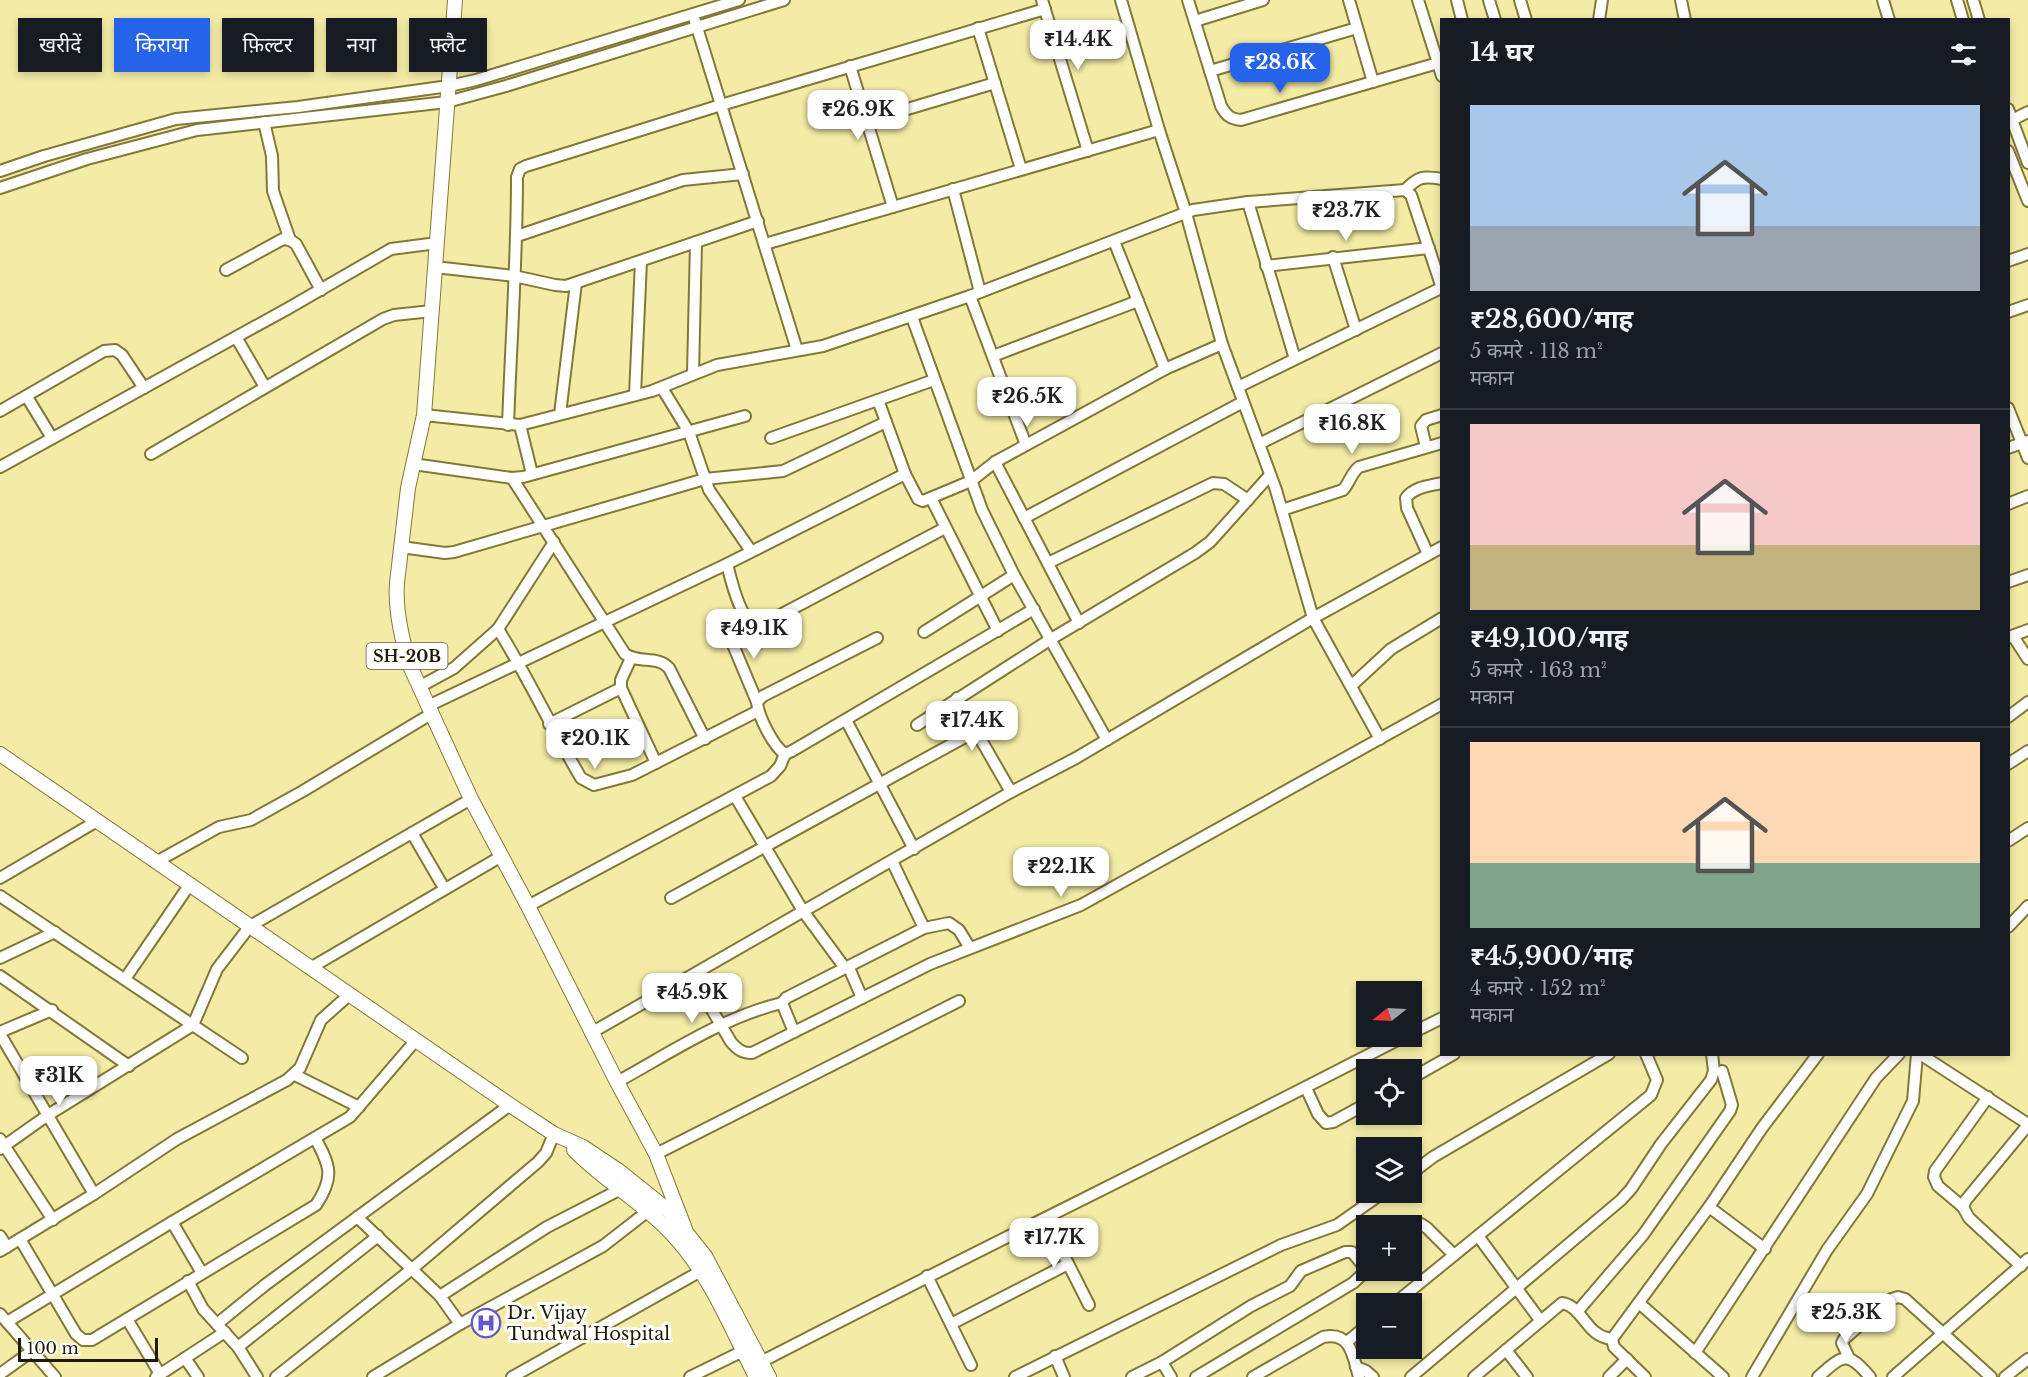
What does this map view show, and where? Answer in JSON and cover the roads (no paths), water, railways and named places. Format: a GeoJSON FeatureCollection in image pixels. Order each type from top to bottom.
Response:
{"type":"FeatureCollection","features":[{"type":"Feature","properties":{"kind":"main road","name":"SH-20B"},"geometry":{"type":"LineString","coordinates":[[455,0],[424,415],[408,488],[396,594],[406,653],[419,687],[471,799],[656,1154],[685,1229],[687,1251]]}},
{"type":"Feature","properties":{"kind":"main road"},"geometry":{"type":"LineString","coordinates":[[0,754],[510,1105],[559,1137],[583,1148],[619,1171],[669,1211],[705,1256],[769,1377]]}},
{"type":"Feature","properties":{"kind":"main road"},"geometry":{"type":"LineString","coordinates":[[559,1137],[648,1211],[687,1251],[701,1271],[756,1377]]}},
{"type":"Feature","properties":{"kind":"street"},"geometry":{"type":"LineString","coordinates":[[0,188],[87,159],[174,135],[264,122],[299,112],[476,80],[739,0]]}},
{"type":"Feature","properties":{"kind":"street"},"geometry":{"type":"LineString","coordinates":[[0,171],[44,156],[176,119],[447,102],[784,0]]}},
{"type":"Feature","properties":{"kind":"street"},"geometry":{"type":"LineString","coordinates":[[1121,0],[1186,213],[1222,344],[1282,510],[1313,618],[1380,739]]}},
{"type":"Feature","properties":{"kind":"street"},"geometry":{"type":"LineString","coordinates":[[1188,0],[1221,106],[1232,120],[1240,120],[1438,63]]}},
{"type":"Feature","properties":{"kind":"street"},"geometry":{"type":"LineString","coordinates":[[1195,21],[1263,0]]}},
{"type":"Feature","properties":{"kind":"street"},"geometry":{"type":"LineString","coordinates":[[1349,0],[1373,82]]}},
{"type":"Feature","properties":{"kind":"street"},"geometry":{"type":"LineString","coordinates":[[1418,0],[1440,70]]}},
{"type":"Feature","properties":{"kind":"street"},"geometry":{"type":"LineString","coordinates":[[1457,0],[1462,18]]}},
{"type":"Feature","properties":{"kind":"street"},"geometry":{"type":"LineString","coordinates":[[1489,0],[1494,18]]}},
{"type":"Feature","properties":{"kind":"street"},"geometry":{"type":"LineString","coordinates":[[1520,0],[1525,18]]}},
{"type":"Feature","properties":{"kind":"street"},"geometry":{"type":"LineString","coordinates":[[1599,18],[1602,0]]}},
{"type":"Feature","properties":{"kind":"street"},"geometry":{"type":"LineString","coordinates":[[1681,0],[1685,18]]}},
{"type":"Feature","properties":{"kind":"street"},"geometry":{"type":"LineString","coordinates":[[1883,0],[1888,18]]}},
{"type":"Feature","properties":{"kind":"street"},"geometry":{"type":"LineString","coordinates":[[1957,0],[1962,18]]}},
{"type":"Feature","properties":{"kind":"street"},"geometry":{"type":"LineString","coordinates":[[1973,0],[1978,18]]}},
{"type":"Feature","properties":{"kind":"street"},"geometry":{"type":"LineString","coordinates":[[508,425],[517,236],[517,177],[520,169],[526,166],[978,28],[1043,4],[1088,151]]}},
{"type":"Feature","properties":{"kind":"street"},"geometry":{"type":"LineString","coordinates":[[693,13],[797,350]]}},
{"type":"Feature","properties":{"kind":"street"},"geometry":{"type":"LineString","coordinates":[[978,28],[1021,169]]}},
{"type":"Feature","properties":{"kind":"street"},"geometry":{"type":"LineString","coordinates":[[1210,71],[1357,28]]}},
{"type":"Feature","properties":{"kind":"street"},"geometry":{"type":"LineString","coordinates":[[850,66],[893,207]]}},
{"type":"Feature","properties":{"kind":"street"},"geometry":{"type":"LineString","coordinates":[[867,121],[995,83]]}},
{"type":"Feature","properties":{"kind":"street"},"geometry":{"type":"LineString","coordinates":[[2028,112],[2010,115],[2028,163]]}},
{"type":"Feature","properties":{"kind":"street"},"geometry":{"type":"LineString","coordinates":[[264,122],[272,156],[273,191],[290,240]]}},
{"type":"Feature","properties":{"kind":"street"},"geometry":{"type":"LineString","coordinates":[[765,244],[1159,130]]}},
{"type":"Feature","properties":{"kind":"street"},"geometry":{"type":"LineString","coordinates":[[2010,156],[2028,201]]}},
{"type":"Feature","properties":{"kind":"street"},"geometry":{"type":"LineString","coordinates":[[517,236],[683,180],[743,174]]}},
{"type":"Feature","properties":{"kind":"street"},"geometry":{"type":"LineString","coordinates":[[424,415],[508,425],[520,424],[662,388],[717,365],[823,346],[912,317],[1200,209],[1248,202],[1405,190],[1421,177],[1440,179]]}},
{"type":"Feature","properties":{"kind":"street"},"geometry":{"type":"LineString","coordinates":[[953,189],[975,294],[993,356],[1026,445]]}},
{"type":"Feature","properties":{"kind":"street"},"geometry":{"type":"LineString","coordinates":[[1405,190],[1411,195],[1440,285]]}},
{"type":"Feature","properties":{"kind":"street"},"geometry":{"type":"LineString","coordinates":[[1248,202],[1295,359]]}},
{"type":"Feature","properties":{"kind":"street"},"geometry":{"type":"LineString","coordinates":[[435,267],[514,276],[555,285],[576,283],[758,221]]}},
{"type":"Feature","properties":{"kind":"street"},"geometry":{"type":"LineString","coordinates":[[226,270],[283,239],[290,240],[296,244],[321,290]]}},
{"type":"Feature","properties":{"kind":"street"},"geometry":{"type":"LineString","coordinates":[[1114,241],[1165,369]]}},
{"type":"Feature","properties":{"kind":"street"},"geometry":{"type":"LineString","coordinates":[[693,374],[696,242]]}},
{"type":"Feature","properties":{"kind":"street"},"geometry":{"type":"LineString","coordinates":[[0,466],[321,290],[391,249],[437,243]]}},
{"type":"Feature","properties":{"kind":"street"},"geometry":{"type":"LineString","coordinates":[[1266,266],[1429,248]]}},
{"type":"Feature","properties":{"kind":"street"},"geometry":{"type":"LineString","coordinates":[[2010,260],[2028,254]]}},
{"type":"Feature","properties":{"kind":"street"},"geometry":{"type":"LineString","coordinates":[[1334,257],[1356,330]]}},
{"type":"Feature","properties":{"kind":"street"},"geometry":{"type":"LineString","coordinates":[[634,395],[641,261]]}},
{"type":"Feature","properties":{"kind":"street"},"geometry":{"type":"LineString","coordinates":[[560,414],[576,283]]}},
{"type":"Feature","properties":{"kind":"street"},"geometry":{"type":"LineString","coordinates":[[1238,387],[1440,288]]}},
{"type":"Feature","properties":{"kind":"street"},"geometry":{"type":"LineString","coordinates":[[993,356],[1138,302]]}},
{"type":"Feature","properties":{"kind":"street"},"geometry":{"type":"LineString","coordinates":[[2010,311],[2028,305]]}},
{"type":"Feature","properties":{"kind":"street"},"geometry":{"type":"LineString","coordinates":[[151,454],[383,319],[394,315],[432,311]]}},
{"type":"Feature","properties":{"kind":"street"},"geometry":{"type":"LineString","coordinates":[[912,317],[982,510],[1014,575],[1107,740]]}},
{"type":"Feature","properties":{"kind":"street"},"geometry":{"type":"LineString","coordinates":[[236,337],[265,387]]}},
{"type":"Feature","properties":{"kind":"street"},"geometry":{"type":"LineString","coordinates":[[878,400],[905,474],[918,499],[923,501],[971,481],[994,462],[1165,369],[1222,344]]}},
{"type":"Feature","properties":{"kind":"street"},"geometry":{"type":"LineString","coordinates":[[0,411],[104,351],[115,350],[122,355],[144,388]]}},
{"type":"Feature","properties":{"kind":"street"},"geometry":{"type":"LineString","coordinates":[[1259,444],[1440,354]]}},
{"type":"Feature","properties":{"kind":"street"},"geometry":{"type":"LineString","coordinates":[[771,438],[934,380]]}},
{"type":"Feature","properties":{"kind":"street"},"geometry":{"type":"LineString","coordinates":[[662,388],[689,432],[712,496],[752,551]]}},
{"type":"Feature","properties":{"kind":"street"},"geometry":{"type":"LineString","coordinates":[[27,397],[52,438]]}},
{"type":"Feature","properties":{"kind":"street"},"geometry":{"type":"LineString","coordinates":[[1024,518],[1243,402]]}},
{"type":"Feature","properties":{"kind":"street"},"geometry":{"type":"LineString","coordinates":[[2010,412],[2025,442],[2028,458]]}},
{"type":"Feature","properties":{"kind":"street"},"geometry":{"type":"LineString","coordinates":[[413,464],[512,478],[746,416]]}},
{"type":"Feature","properties":{"kind":"street"},"geometry":{"type":"LineString","coordinates":[[1426,447],[1421,426],[1426,420],[1440,416]]}},
{"type":"Feature","properties":{"kind":"street"},"geometry":{"type":"LineString","coordinates":[[401,547],[445,553],[454,552],[705,479],[783,471],[886,422]]}},
{"type":"Feature","properties":{"kind":"street"},"geometry":{"type":"LineString","coordinates":[[520,424],[532,474]]}},
{"type":"Feature","properties":{"kind":"street"},"geometry":{"type":"LineString","coordinates":[[2010,447],[2025,442]]}},
{"type":"Feature","properties":{"kind":"street"},"geometry":{"type":"LineString","coordinates":[[1282,510],[1343,490],[1349,484],[1353,471],[1359,467],[1440,444]]}},
{"type":"Feature","properties":{"kind":"street"},"geometry":{"type":"LineString","coordinates":[[994,462],[1079,623]]}},
{"type":"Feature","properties":{"kind":"street"},"geometry":{"type":"LineString","coordinates":[[156,862],[219,827],[251,820],[303,791],[430,710],[519,663],[727,564],[905,474]]}},
{"type":"Feature","properties":{"kind":"street"},"geometry":{"type":"LineString","coordinates":[[917,725],[1051,639],[1195,553],[1210,542],[1270,475]]}},
{"type":"Feature","properties":{"kind":"street"},"geometry":{"type":"LineString","coordinates":[[512,478],[606,621],[625,654],[631,658],[659,660],[669,668],[705,739]]}},
{"type":"Feature","properties":{"kind":"street"},"geometry":{"type":"LineString","coordinates":[[1048,563],[1213,483],[1224,484],[1248,500]]}},
{"type":"Feature","properties":{"kind":"street"},"geometry":{"type":"LineString","coordinates":[[1428,554],[1407,508],[1406,498],[1410,492],[1440,484]]}},
{"type":"Feature","properties":{"kind":"street"},"geometry":{"type":"LineString","coordinates":[[2010,503],[2028,496]]}},
{"type":"Feature","properties":{"kind":"street"},"geometry":{"type":"LineString","coordinates":[[931,498],[998,631]]}},
{"type":"Feature","properties":{"kind":"street"},"geometry":{"type":"LineString","coordinates":[[727,564],[732,585],[746,618],[760,623],[769,621],[945,528]]}},
{"type":"Feature","properties":{"kind":"street"},"geometry":{"type":"LineString","coordinates":[[419,687],[454,669],[498,629],[554,542]]}},
{"type":"Feature","properties":{"kind":"street"},"geometry":{"type":"LineString","coordinates":[[591,1033],[1011,792],[1107,740],[1313,618],[1440,548]]}},
{"type":"Feature","properties":{"kind":"street"},"geometry":{"type":"LineString","coordinates":[[924,632],[1014,575]]}},
{"type":"Feature","properties":{"kind":"street"},"geometry":{"type":"LineString","coordinates":[[2010,581],[2028,575]]}},
{"type":"Feature","properties":{"kind":"street"},"geometry":{"type":"LineString","coordinates":[[721,629],[725,638],[731,642],[778,750],[785,753],[846,720],[1034,609]]}},
{"type":"Feature","properties":{"kind":"street"},"geometry":{"type":"LineString","coordinates":[[731,642],[733,634],[746,618]]}},
{"type":"Feature","properties":{"kind":"street"},"geometry":{"type":"LineString","coordinates":[[1351,687],[1391,649],[1440,619]]}},
{"type":"Feature","properties":{"kind":"street"},"geometry":{"type":"LineString","coordinates":[[498,629],[581,778],[594,785],[625,778],[705,739],[758,706],[764,696],[877,638]]}},
{"type":"Feature","properties":{"kind":"street"},"geometry":{"type":"LineString","coordinates":[[2028,630],[2011,637],[2028,659]]}},
{"type":"Feature","properties":{"kind":"street"},"geometry":{"type":"LineString","coordinates":[[631,658],[621,680],[621,688],[656,763]]}},
{"type":"Feature","properties":{"kind":"street"},"geometry":{"type":"LineString","coordinates":[[549,724],[621,688]]}},
{"type":"Feature","properties":{"kind":"street"},"geometry":{"type":"LineString","coordinates":[[957,698],[1011,792]]}},
{"type":"Feature","properties":{"kind":"street"},"geometry":{"type":"LineString","coordinates":[[2010,716],[2028,702]]}},
{"type":"Feature","properties":{"kind":"street"},"geometry":{"type":"LineString","coordinates":[[692,976],[731,1042],[744,1053],[752,1053],[930,964],[1098,897],[1440,705]]}},
{"type":"Feature","properties":{"kind":"street"},"geometry":{"type":"LineString","coordinates":[[846,720],[914,849]]}},
{"type":"Feature","properties":{"kind":"street"},"geometry":{"type":"LineString","coordinates":[[671,898],[976,731]]}},
{"type":"Feature","properties":{"kind":"street"},"geometry":{"type":"LineString","coordinates":[[2010,763],[2028,751]]}},
{"type":"Feature","properties":{"kind":"street"},"geometry":{"type":"LineString","coordinates":[[528,906],[776,772],[785,753]]}},
{"type":"Feature","properties":{"kind":"street"},"geometry":{"type":"LineString","coordinates":[[735,796],[803,911],[845,968],[849,968],[862,998]]}},
{"type":"Feature","properties":{"kind":"street"},"geometry":{"type":"LineString","coordinates":[[53,1220],[2,1145],[193,1025],[218,969],[250,926],[471,799]]}},
{"type":"Feature","properties":{"kind":"street"},"geometry":{"type":"LineString","coordinates":[[0,878],[97,821]]}},
{"type":"Feature","properties":{"kind":"street"},"geometry":{"type":"LineString","coordinates":[[2010,840],[2028,828]]}},
{"type":"Feature","properties":{"kind":"street"},"geometry":{"type":"LineString","coordinates":[[412,832],[444,888]]}},
{"type":"Feature","properties":{"kind":"street"},"geometry":{"type":"LineString","coordinates":[[312,967],[500,857]]}},
{"type":"Feature","properties":{"kind":"street"},"geometry":{"type":"LineString","coordinates":[[892,861],[924,928]]}},
{"type":"Feature","properties":{"kind":"street"},"geometry":{"type":"LineString","coordinates":[[125,979],[190,884]]}},
{"type":"Feature","properties":{"kind":"street"},"geometry":{"type":"LineString","coordinates":[[0,896],[242,1058]]}},
{"type":"Feature","properties":{"kind":"street"},"geometry":{"type":"LineString","coordinates":[[2010,925],[2028,906]]}},
{"type":"Feature","properties":{"kind":"street"},"geometry":{"type":"LineString","coordinates":[[617,1082],[721,1025],[760,1008],[782,1003],[786,998],[924,928],[950,923],[959,930],[970,948]]}},
{"type":"Feature","properties":{"kind":"street"},"geometry":{"type":"LineString","coordinates":[[0,958],[55,932]]}},
{"type":"Feature","properties":{"kind":"street"},"geometry":{"type":"LineString","coordinates":[[0,976],[129,1066]]}},
{"type":"Feature","properties":{"kind":"street"},"geometry":{"type":"LineString","coordinates":[[0,1236],[4,1249],[94,1194],[177,1139],[295,1075],[321,1020],[350,994]]}},
{"type":"Feature","properties":{"kind":"street"},"geometry":{"type":"LineString","coordinates":[[656,1154],[959,1001]]}},
{"type":"Feature","properties":{"kind":"street"},"geometry":{"type":"LineString","coordinates":[[782,1003],[794,1032]]}},
{"type":"Feature","properties":{"kind":"street"},"geometry":{"type":"LineString","coordinates":[[52,1011],[0,1033],[94,1194]]}},
{"type":"Feature","properties":{"kind":"street"},"geometry":{"type":"LineString","coordinates":[[1422,1028],[1440,1019]]}},
{"type":"Feature","properties":{"kind":"street"},"geometry":{"type":"LineString","coordinates":[[56,1377],[3,1318],[52,1294],[350,1117],[416,1040]]}},
{"type":"Feature","properties":{"kind":"street"},"geometry":{"type":"LineString","coordinates":[[761,1362],[927,1276],[1046,1220],[1385,1047]]}},
{"type":"Feature","properties":{"kind":"street"},"geometry":{"type":"LineString","coordinates":[[1422,1072],[1450,1056]]}},
{"type":"Feature","properties":{"kind":"street"},"geometry":{"type":"LineString","coordinates":[[1422,1165],[1607,1056]]}},
{"type":"Feature","properties":{"kind":"street"},"geometry":{"type":"LineString","coordinates":[[1407,1293],[1651,1095],[1657,1080],[1647,1056]]}},
{"type":"Feature","properties":{"kind":"street"},"geometry":{"type":"LineString","coordinates":[[1411,1377],[1621,1200],[1711,1080],[1714,1071],[1712,1056]]}},
{"type":"Feature","properties":{"kind":"street"},"geometry":{"type":"LineString","coordinates":[[1612,1339],[1709,1207],[1762,1128],[1816,1056]]}},
{"type":"Feature","properties":{"kind":"street"},"geometry":{"type":"LineString","coordinates":[[1695,1353],[1876,1078],[1897,1056]]}},
{"type":"Feature","properties":{"kind":"street"},"geometry":{"type":"LineString","coordinates":[[1752,1377],[1827,1250],[1867,1194],[1913,1101],[1916,1093],[1919,1056]]}},
{"type":"Feature","properties":{"kind":"street"},"geometry":{"type":"LineString","coordinates":[[1922,1056],[2028,1124],[1966,1200],[1963,1207]]}},
{"type":"Feature","properties":{"kind":"street"},"geometry":{"type":"LineString","coordinates":[[1577,1312],[1643,1235],[1730,1111],[1732,1105],[1722,1071]]}},
{"type":"Feature","properties":{"kind":"street"},"geometry":{"type":"LineString","coordinates":[[295,1075],[359,1107]]}},
{"type":"Feature","properties":{"kind":"street"},"geometry":{"type":"LineString","coordinates":[[1306,1088],[1318,1114],[1326,1123],[1333,1122],[1356,1109]]}},
{"type":"Feature","properties":{"kind":"street"},"geometry":{"type":"LineString","coordinates":[[1893,1377],[2024,1262],[1969,1218],[1963,1207],[1938,1185],[1934,1177],[1935,1171],[1988,1097]]}},
{"type":"Feature","properties":{"kind":"street"},"geometry":{"type":"LineString","coordinates":[[127,1319],[158,1376],[185,1358],[221,1328],[265,1285],[510,1105]]}},
{"type":"Feature","properties":{"kind":"street"},"geometry":{"type":"LineString","coordinates":[[276,1377],[412,1269],[538,1162],[559,1137]]}},
{"type":"Feature","properties":{"kind":"street"},"geometry":{"type":"LineString","coordinates":[[20,1239],[76,1334],[83,1340],[92,1340],[316,1205],[322,1197],[329,1173],[328,1162],[315,1138]]}},
{"type":"Feature","properties":{"kind":"street"},"geometry":{"type":"LineString","coordinates":[[440,1296],[548,1227],[621,1189]]}},
{"type":"Feature","properties":{"kind":"street"},"geometry":{"type":"LineString","coordinates":[[1015,1377],[1281,1245],[1337,1225],[1368,1203]]}},
{"type":"Feature","properties":{"kind":"street"},"geometry":{"type":"LineString","coordinates":[[1709,1207],[1765,1249]]}},
{"type":"Feature","properties":{"kind":"street"},"geometry":{"type":"LineString","coordinates":[[374,1377],[460,1324],[603,1246],[648,1211]]}},
{"type":"Feature","properties":{"kind":"street"},"geometry":{"type":"LineString","coordinates":[[357,1217],[440,1296],[460,1324]]}},
{"type":"Feature","properties":{"kind":"street"},"geometry":{"type":"LineString","coordinates":[[1046,1220],[1089,1305]]}},
{"type":"Feature","properties":{"kind":"street"},"geometry":{"type":"LineString","coordinates":[[172,1222],[202,1273]]}},
{"type":"Feature","properties":{"kind":"street"},"geometry":{"type":"LineString","coordinates":[[1422,1225],[1454,1255]]}},
{"type":"Feature","properties":{"kind":"street"},"geometry":{"type":"LineString","coordinates":[[238,1347],[378,1236]]}},
{"type":"Feature","properties":{"kind":"street"},"geometry":{"type":"LineString","coordinates":[[1478,1236],[1540,1320]]}},
{"type":"Feature","properties":{"kind":"street"},"geometry":{"type":"LineString","coordinates":[[1132,1377],[1162,1362],[1251,1306],[1290,1286],[1301,1271],[1345,1252],[1352,1252],[1356,1257]]}},
{"type":"Feature","properties":{"kind":"street"},"geometry":{"type":"LineString","coordinates":[[951,1324],[1068,1263]]}},
{"type":"Feature","properties":{"kind":"street"},"geometry":{"type":"LineString","coordinates":[[512,1377],[701,1271]]}},
{"type":"Feature","properties":{"kind":"street"},"geometry":{"type":"LineString","coordinates":[[927,1276],[971,1365]]}},
{"type":"Feature","properties":{"kind":"street"},"geometry":{"type":"LineString","coordinates":[[1196,1377],[1356,1280]]}},
{"type":"Feature","properties":{"kind":"street"},"geometry":{"type":"LineString","coordinates":[[188,1281],[203,1309],[238,1347],[256,1377]]}},
{"type":"Feature","properties":{"kind":"street"},"geometry":{"type":"LineString","coordinates":[[1870,1377],[1858,1362],[1850,1358],[1842,1343],[1890,1300],[1898,1297],[1905,1299],[1991,1377]]}},
{"type":"Feature","properties":{"kind":"street"},"geometry":{"type":"LineString","coordinates":[[1474,1377],[1562,1303],[1569,1304],[1595,1334],[1612,1339]]}},
{"type":"Feature","properties":{"kind":"street"},"geometry":{"type":"LineString","coordinates":[[1639,1303],[1723,1377]]}},
{"type":"Feature","properties":{"kind":"street"},"geometry":{"type":"LineString","coordinates":[[1347,1342],[1356,1334]]}},
{"type":"Feature","properties":{"kind":"street"},"geometry":{"type":"LineString","coordinates":[[1253,1377],[1323,1337],[1339,1335],[1347,1342],[1358,1372],[1366,1371],[1372,1377]]}},
{"type":"Feature","properties":{"kind":"street"},"geometry":{"type":"LineString","coordinates":[[1612,1339],[1614,1347],[1645,1377]]}},
{"type":"Feature","properties":{"kind":"street"},"geometry":{"type":"LineString","coordinates":[[1506,1350],[1527,1377]]}},
{"type":"Feature","properties":{"kind":"street"},"geometry":{"type":"LineString","coordinates":[[0,1374],[32,1351]]}},
{"type":"Feature","properties":{"kind":"street"},"geometry":{"type":"LineString","coordinates":[[690,1377],[743,1351]]}},
{"type":"Feature","properties":{"kind":"street"},"geometry":{"type":"LineString","coordinates":[[1055,1356],[1064,1377]]}},
{"type":"Feature","properties":{"kind":"street"},"geometry":{"type":"LineString","coordinates":[[185,1358],[198,1377]]}},
{"type":"Feature","properties":{"kind":"street"},"geometry":{"type":"LineString","coordinates":[[1818,1377],[1841,1359],[1850,1358]]}},
{"type":"Feature","properties":{"kind":"street"},"geometry":{"type":"LineString","coordinates":[[1609,1377],[1626,1359]]}},
{"type":"Feature","properties":{"kind":"street"},"geometry":{"type":"LineString","coordinates":[[2005,1377],[2028,1359]]}},
{"type":"Feature","properties":{"kind":"street"},"geometry":{"type":"LineString","coordinates":[[1162,1362],[1171,1377]]}},
{"type":"Feature","properties":{"kind":"place","name":"Dr. Vijay Tundwal Hospital"},"geometry":{"type":"Point","coordinates":[486,1323]}}]}
